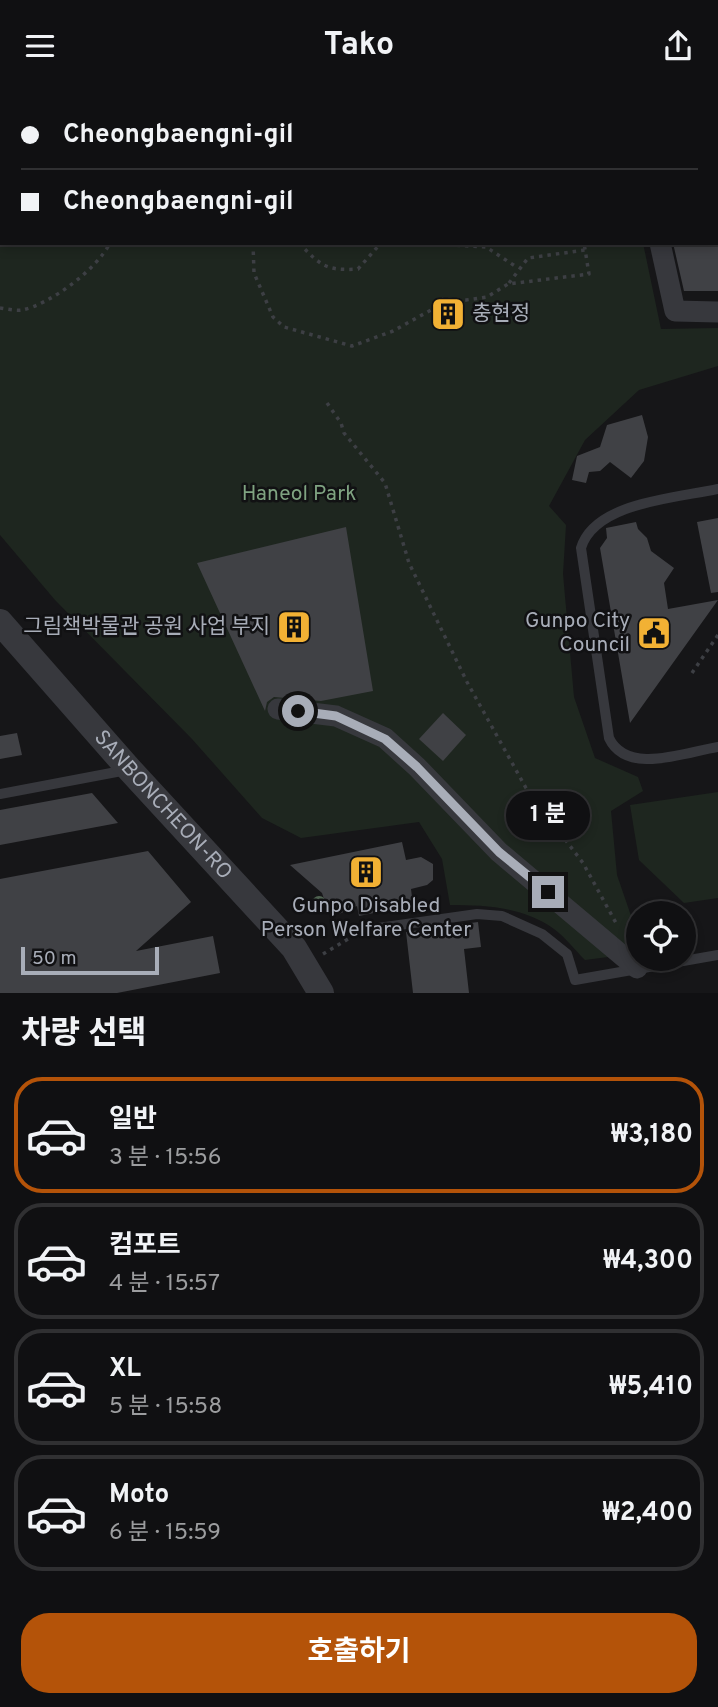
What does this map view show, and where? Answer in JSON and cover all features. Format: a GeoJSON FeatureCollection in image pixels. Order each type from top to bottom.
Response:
{"type":"FeatureCollection","features":[{"type":"Feature","properties":{"kind":"street"},"geometry":{"type":"LineString","coordinates":[[660,245],[675,311],[718,312]]}},
{"type":"Feature","properties":{"kind":"street","name":"SANBONCHEON-RO"},"geometry":{"type":"LineString","coordinates":[[0,622],[130,769],[247,894],[306,964],[321,993]]}},
{"type":"Feature","properties":{"kind":"street"},"geometry":{"type":"LineString","coordinates":[[278,709],[336,716],[385,739],[417,767],[499,852],[626,959]]}},
{"type":"Feature","properties":{"kind":"lane"},"geometry":{"type":"LineString","coordinates":[[718,489],[606,515],[589,530],[581,548],[609,738],[614,749],[623,756],[636,759],[718,747]]}},
{"type":"Feature","properties":{"kind":"lane"},"geometry":{"type":"LineString","coordinates":[[0,794],[130,769]]}},
{"type":"Feature","properties":{"kind":"lane"},"geometry":{"type":"LineString","coordinates":[[364,930],[477,914],[502,916],[542,934],[568,954],[575,980],[626,970]]}},
{"type":"Feature","properties":{"kind":"lane"},"geometry":{"type":"LineString","coordinates":[[696,959],[718,955]]}},
{"type":"Feature","properties":{"kind":"path"},"geometry":{"type":"LineString","coordinates":[[0,308],[22,310],[67,288],[102,258],[109,245]]}},
{"type":"Feature","properties":{"kind":"path"},"geometry":{"type":"LineString","coordinates":[[253,245],[254,273],[273,317],[284,327],[352,346],[393,331],[431,310],[443,299],[487,297],[508,284],[589,274],[584,245]]}},
{"type":"Feature","properties":{"kind":"path"},"geometry":{"type":"LineString","coordinates":[[301,245],[317,262],[332,270],[358,269],[379,245]]}},
{"type":"Feature","properties":{"kind":"path"},"geometry":{"type":"LineString","coordinates":[[450,245],[486,247],[518,268]]}},
{"type":"Feature","properties":{"kind":"path"},"geometry":{"type":"LineString","coordinates":[[508,284],[528,258],[585,250]]}},
{"type":"Feature","properties":{"kind":"path"},"geometry":{"type":"LineString","coordinates":[[327,403],[341,423],[344,433],[385,483],[409,563],[472,691],[526,788],[583,863],[618,928]]}},
{"type":"Feature","properties":{"kind":"path"},"geometry":{"type":"LineString","coordinates":[[692,673],[718,635]]}},
{"type":"Feature","properties":{"kind":"path"},"geometry":{"type":"LineString","coordinates":[[306,964],[348,939]]}},
{"type":"Feature","properties":{"kind":"green space","name":"Haneol Park"},"geometry":{"type":"Polygon","coordinates":[[[0,245],[643,245],[661,329],[718,328],[718,366],[639,390],[585,440],[549,506],[566,525],[563,574],[574,697],[595,758],[638,777],[643,791],[611,811],[617,875],[626,901],[626,955],[585,960],[558,932],[530,916],[491,907],[450,905],[442,859],[419,822],[301,838],[262,818],[192,739],[55,600],[0,535],[0,245]]]}},
{"type":"Feature","properties":{"kind":"green space"},"geometry":{"type":"Polygon","coordinates":[[[718,792],[718,898],[682,901],[639,860],[630,805],[718,792]]]}},
{"type":"Feature","properties":{"kind":"building"},"geometry":{"type":"Polygon","coordinates":[[[673,245],[718,245],[718,291],[684,291],[673,245]]]}},
{"type":"Feature","properties":{"kind":"building","name":"충현정"},"geometry":{"type":"Polygon","coordinates":[[[448,300],[458,305],[463,315],[458,325],[448,330],[438,325],[433,315],[438,305],[448,300]]]}},
{"type":"Feature","properties":{"kind":"building"},"geometry":{"type":"Polygon","coordinates":[[[642,415],[648,437],[644,461],[631,478],[610,462],[600,471],[589,472],[586,483],[572,480],[577,456],[600,447],[607,425],[642,415]]]}},
{"type":"Feature","properties":{"kind":"building"},"geometry":{"type":"Polygon","coordinates":[[[718,518],[718,592],[711,593],[697,522],[718,518]]]}},
{"type":"Feature","properties":{"kind":"building","name":"Gunpo City Council"},"geometry":{"type":"Polygon","coordinates":[[[636,522],[638,529],[647,538],[651,551],[674,568],[664,583],[668,609],[718,600],[630,723],[600,548],[607,538],[606,528],[636,522]]]}},
{"type":"Feature","properties":{"kind":"building","name":"그림책박물관 공원 사업 부지"},"geometry":{"type":"Polygon","coordinates":[[[346,527],[373,691],[321,701],[274,697],[267,702],[265,711],[197,563],[346,527]]]}},
{"type":"Feature","properties":{"kind":"building"},"geometry":{"type":"Polygon","coordinates":[[[443,713],[466,735],[443,761],[419,739],[443,713]]]}},
{"type":"Feature","properties":{"kind":"building"},"geometry":{"type":"Polygon","coordinates":[[[17,733],[22,755],[0,759],[0,736],[17,733]]]}},
{"type":"Feature","properties":{"kind":"building"},"geometry":{"type":"Polygon","coordinates":[[[92,793],[118,823],[0,845],[0,810],[92,793]]]}},
{"type":"Feature","properties":{"kind":"building","name":"Gunpo Disabled Person Welfare Center"},"geometry":{"type":"Polygon","coordinates":[[[402,842],[406,860],[421,857],[433,864],[433,880],[427,885],[411,889],[413,905],[359,916],[357,906],[339,914],[328,911],[322,893],[290,865],[402,842]]]}},
{"type":"Feature","properties":{"kind":"building"},"geometry":{"type":"Polygon","coordinates":[[[148,851],[191,902],[136,951],[213,936],[220,973],[117,993],[0,993],[0,879],[148,851]]]}},
{"type":"Feature","properties":{"kind":"building"},"geometry":{"type":"Polygon","coordinates":[[[478,922],[481,947],[464,949],[469,993],[413,993],[406,932],[478,922]]]}},
{"type":"Feature","properties":{"kind":"place","name":"충현정"},"geometry":{"type":"Point","coordinates":[448,314]}},
{"type":"Feature","properties":{"kind":"place","name":"그림책박물관 공원 사업 부지"},"geometry":{"type":"Point","coordinates":[294,627]}},
{"type":"Feature","properties":{"kind":"place","name":"Gunpo City Council"},"geometry":{"type":"Point","coordinates":[654,633]}},
{"type":"Feature","properties":{"kind":"place","name":"Gunpo Disabled Person Welfare Center"},"geometry":{"type":"Point","coordinates":[366,872]}},
{"type":"Feature","properties":{"kind":"route"},"geometry":{"type":"LineString","coordinates":[[298,711],[336,716],[385,739],[417,767],[499,852],[548,892]]}}]}
